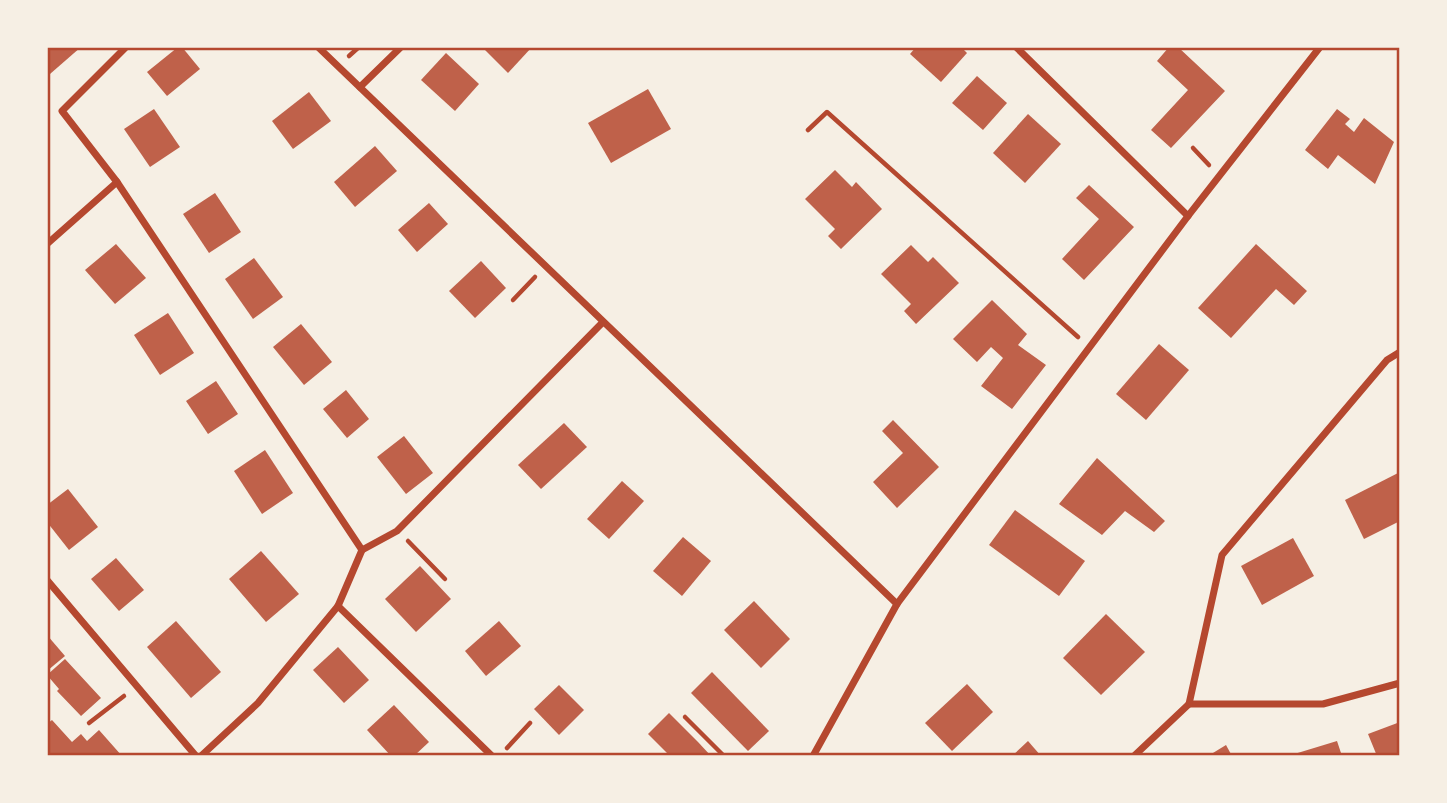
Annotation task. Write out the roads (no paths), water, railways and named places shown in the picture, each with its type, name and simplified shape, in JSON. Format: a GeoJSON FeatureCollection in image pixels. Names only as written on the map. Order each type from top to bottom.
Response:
{"type":"FeatureCollection","features":[{"type":"Feature","properties":{"kind":"street"},"geometry":{"type":"LineString","coordinates":[[126,47],[62,111],[117,182],[362,550]]}},
{"type":"Feature","properties":{"kind":"street"},"geometry":{"type":"LineString","coordinates":[[318,47],[897,604]]}},
{"type":"Feature","properties":{"kind":"street"},"geometry":{"type":"LineString","coordinates":[[360,87],[401,47]]}},
{"type":"Feature","properties":{"kind":"street"},"geometry":{"type":"LineString","coordinates":[[1016,47],[1188,216]]}},
{"type":"Feature","properties":{"kind":"street"},"geometry":{"type":"LineString","coordinates":[[813,756],[897,604],[1188,216],[1320,47]]}},
{"type":"Feature","properties":{"kind":"street"},"geometry":{"type":"LineString","coordinates":[[47,244],[117,182]]}},
{"type":"Feature","properties":{"kind":"street"},"geometry":{"type":"LineString","coordinates":[[47,580],[135,687],[198,756],[258,703],[338,606],[362,550],[397,531],[603,322]]}},
{"type":"Feature","properties":{"kind":"street"},"geometry":{"type":"LineString","coordinates":[[1134,756],[1189,704],[1222,555],[1387,360],[1400,352]]}},
{"type":"Feature","properties":{"kind":"street"},"geometry":{"type":"LineString","coordinates":[[338,606],[492,756]]}},
{"type":"Feature","properties":{"kind":"street"},"geometry":{"type":"LineString","coordinates":[[1189,704],[1324,704],[1400,683]]}}]}
